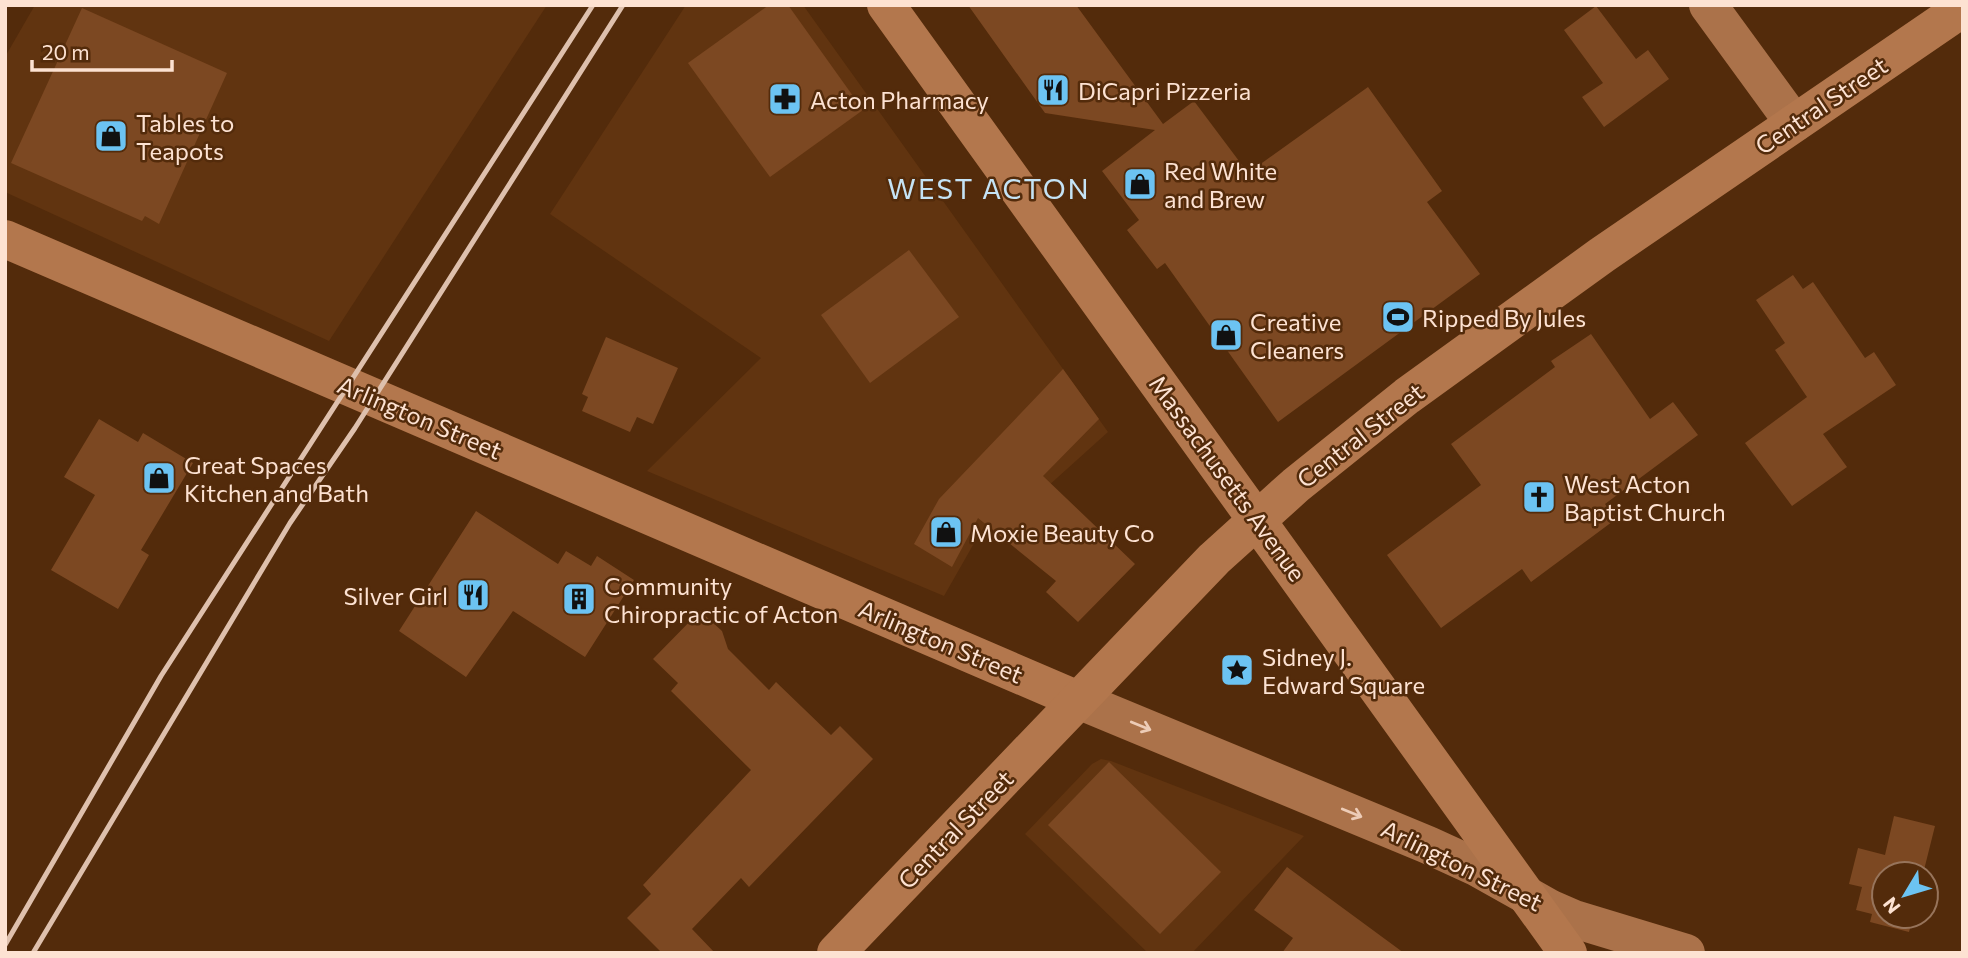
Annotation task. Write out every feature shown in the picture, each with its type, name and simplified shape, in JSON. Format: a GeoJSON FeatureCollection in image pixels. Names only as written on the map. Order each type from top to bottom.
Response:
{"type":"FeatureCollection","features":[{"type":"Feature","properties":{"kind":"street","name":"Massachusetts Avenue"},"geometry":{"type":"LineString","coordinates":[[886,5],[1568,953]]}},
{"type":"Feature","properties":{"kind":"street"},"geometry":{"type":"LineString","coordinates":[[1708,5],[1794,123]]}},
{"type":"Feature","properties":{"kind":"street","name":"Central Street"},"geometry":{"type":"LineString","coordinates":[[836,953],[1214,559],[1343,446],[1438,373],[1611,248],[1963,8]]}},
{"type":"Feature","properties":{"kind":"street","name":"Arlington Street"},"geometry":{"type":"LineString","coordinates":[[5,239],[1078,701],[1428,845],[1574,919],[1686,953]]}},
{"type":"Feature","properties":{"kind":"shaded area"},"geometry":{"type":"Polygon","coordinates":[[[35,5],[547,5],[329,341],[5,192],[5,57],[35,5]]]}},
{"type":"Feature","properties":{"kind":"shaded area"},"geometry":{"type":"Polygon","coordinates":[[[686,5],[803,5],[1108,432],[1037,496],[1028,489],[981,531],[944,596],[647,471],[761,358],[550,214],[686,5]]]}},
{"type":"Feature","properties":{"kind":"shaded area"},"geometry":{"type":"Polygon","coordinates":[[[1101,759],[1304,836],[1192,953],[1148,953],[1025,834],[1092,764],[1101,759]]]}},
{"type":"Feature","properties":{"kind":"building","name":"Acton Pharmacy"},"geometry":{"type":"Polygon","coordinates":[[[769,5],[788,5],[863,110],[770,177],[688,63],[769,5]]]}},
{"type":"Feature","properties":{"kind":"building"},"geometry":{"type":"Polygon","coordinates":[[[968,5],[1076,5],[1163,124],[1194,101],[1248,173],[1368,87],[1442,191],[1427,202],[1480,274],[1278,422],[1165,263],[1157,269],[1127,230],[1139,220],[1102,171],[1155,130],[1045,113],[968,5]]]}},
{"type":"Feature","properties":{"kind":"building"},"geometry":{"type":"Polygon","coordinates":[[[1596,6],[1636,59],[1648,50],[1669,79],[1604,127],[1582,97],[1603,83],[1564,30],[1596,6]]]}},
{"type":"Feature","properties":{"kind":"building","name":"Tables to Teapots"},"geometry":{"type":"Polygon","coordinates":[[[82,8],[227,73],[159,224],[145,216],[142,221],[11,163],[82,8]]]}},
{"type":"Feature","properties":{"kind":"building"},"geometry":{"type":"Polygon","coordinates":[[[909,250],[959,317],[870,383],[821,315],[909,250]]]}},
{"type":"Feature","properties":{"kind":"building"},"geometry":{"type":"Polygon","coordinates":[[[1793,275],[1803,289],[1813,282],[1865,358],[1874,352],[1896,385],[1823,434],[1847,467],[1792,506],[1745,443],[1807,397],[1775,350],[1785,343],[1756,300],[1793,275]]]}},
{"type":"Feature","properties":{"kind":"building","name":"West Acton Baptist Church"},"geometry":{"type":"Polygon","coordinates":[[[1591,334],[1650,419],[1673,402],[1698,435],[1605,504],[1616,519],[1531,582],[1522,569],[1441,628],[1387,555],[1481,485],[1451,444],[1555,367],[1551,361],[1591,334]]]}},
{"type":"Feature","properties":{"kind":"building"},"geometry":{"type":"Polygon","coordinates":[[[606,337],[678,368],[653,424],[637,417],[630,432],[582,411],[588,397],[582,394],[606,337]]]}},
{"type":"Feature","properties":{"kind":"building"},"geometry":{"type":"Polygon","coordinates":[[[1063,369],[1099,419],[1043,476],[1135,564],[1078,622],[1046,592],[1056,581],[978,518],[952,567],[914,544],[939,499],[1063,369]]]}},
{"type":"Feature","properties":{"kind":"building"},"geometry":{"type":"Polygon","coordinates":[[[99,419],[138,442],[143,433],[193,463],[141,550],[149,555],[118,609],[51,570],[95,495],[64,477],[99,419]]]}},
{"type":"Feature","properties":{"kind":"building","name":"Silver Girl"},"geometry":{"type":"Polygon","coordinates":[[[476,511],[558,564],[566,551],[591,566],[597,556],[634,580],[585,657],[513,611],[466,677],[399,631],[476,511]]]}},
{"type":"Feature","properties":{"kind":"building"},"geometry":{"type":"Polygon","coordinates":[[[700,611],[722,631],[728,649],[769,690],[776,682],[831,735],[840,726],[873,759],[749,887],[741,878],[692,929],[715,953],[662,953],[627,918],[651,894],[643,885],[751,770],[671,691],[678,683],[653,659],[700,611]]]}},
{"type":"Feature","properties":{"kind":"building"},"geometry":{"type":"Polygon","coordinates":[[[1109,762],[1221,872],[1160,934],[1048,825],[1109,762]]]}},
{"type":"Feature","properties":{"kind":"building"},"geometry":{"type":"Polygon","coordinates":[[[1894,816],[1935,826],[1926,860],[1870,860],[1870,914],[1856,910],[1862,887],[1849,884],[1858,848],[1885,855],[1894,816]]]}},
{"type":"Feature","properties":{"kind":"building"},"geometry":{"type":"Polygon","coordinates":[[[1287,867],[1404,953],[1282,953],[1293,938],[1254,910],[1287,867]]]}},
{"type":"Feature","properties":{"kind":"railway"},"geometry":{"type":"LineString","coordinates":[[5,945],[161,676],[593,5]]}},
{"type":"Feature","properties":{"kind":"railway"},"geometry":{"type":"LineString","coordinates":[[33,953],[290,523],[355,428],[623,5]]}},
{"type":"Feature","properties":{"kind":"place","name":"DiCapri Pizzeria"},"geometry":{"type":"Point","coordinates":[1053,90]}},
{"type":"Feature","properties":{"kind":"place","name":"Acton Pharmacy"},"geometry":{"type":"Point","coordinates":[785,99]}},
{"type":"Feature","properties":{"kind":"place","name":"Tables to Teapots"},"geometry":{"type":"Point","coordinates":[111,136]}},
{"type":"Feature","properties":{"kind":"place","name":"Red White and Brew"},"geometry":{"type":"Point","coordinates":[1140,184]}},
{"type":"Feature","properties":{"kind":"place","name":"Ripped By Jules"},"geometry":{"type":"Point","coordinates":[1398,317]}},
{"type":"Feature","properties":{"kind":"place","name":"Creative Cleaners"},"geometry":{"type":"Point","coordinates":[1226,335]}},
{"type":"Feature","properties":{"kind":"place","name":"Great Spaces Kitchen and Bath"},"geometry":{"type":"Point","coordinates":[159,478]}},
{"type":"Feature","properties":{"kind":"place","name":"West Acton Baptist Church"},"geometry":{"type":"Point","coordinates":[1539,497]}},
{"type":"Feature","properties":{"kind":"place","name":"Moxie Beauty Co"},"geometry":{"type":"Point","coordinates":[946,532]}},
{"type":"Feature","properties":{"kind":"place","name":"Silver Girl"},"geometry":{"type":"Point","coordinates":[473,595]}},
{"type":"Feature","properties":{"kind":"place","name":"Community Chiropractic of Acton"},"geometry":{"type":"Point","coordinates":[579,599]}},
{"type":"Feature","properties":{"kind":"place","name":"Sidney J. Edward Square"},"geometry":{"type":"Point","coordinates":[1237,670]}},
{"type":"Feature","properties":{"kind":"district","name":"WEST ACTON"},"geometry":{"type":"Point","coordinates":[989,188]}}]}
